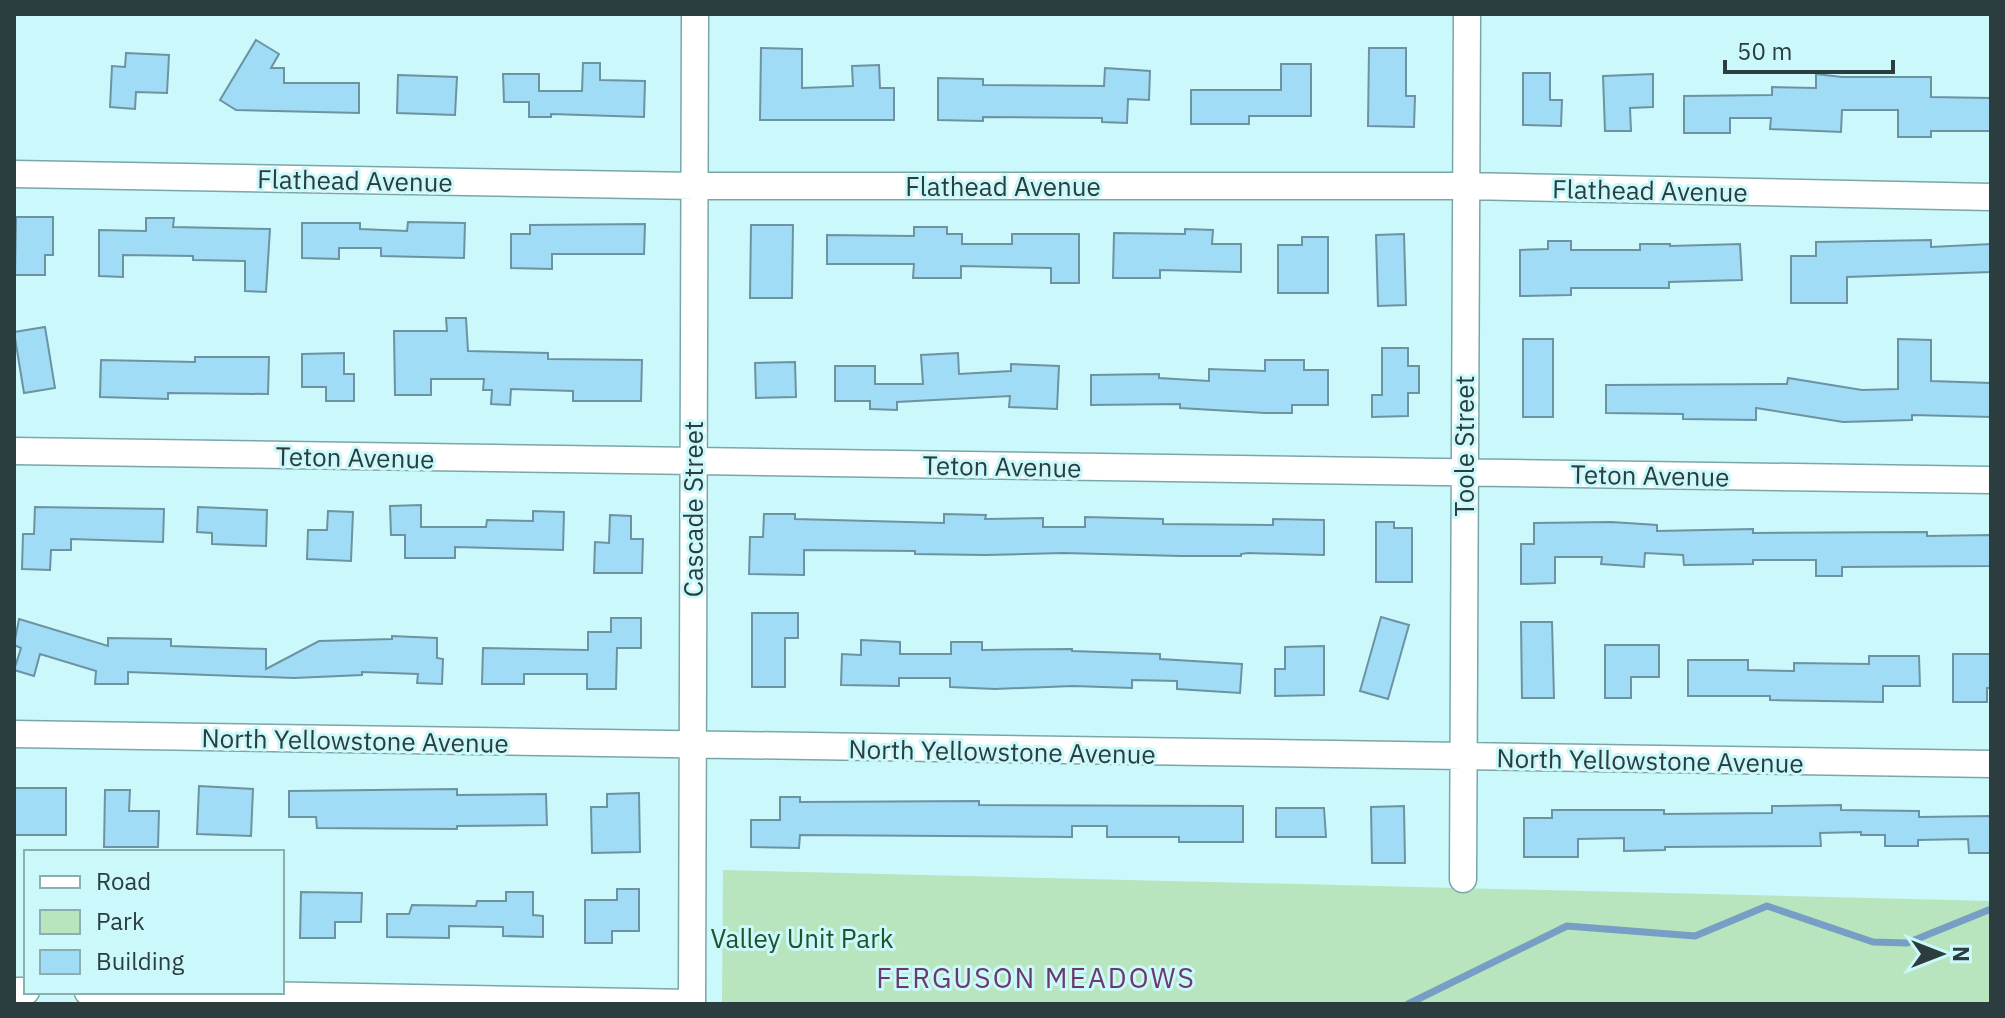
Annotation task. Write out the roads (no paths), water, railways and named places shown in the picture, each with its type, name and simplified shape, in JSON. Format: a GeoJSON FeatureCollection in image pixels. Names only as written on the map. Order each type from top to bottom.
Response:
{"type":"FeatureCollection","features":[{"type":"Feature","properties":{"kind":"street","name":"Cascade Street"},"geometry":{"type":"LineString","coordinates":[[692,1004],[695,14]]}},
{"type":"Feature","properties":{"kind":"street","name":"Toole Street"},"geometry":{"type":"LineString","coordinates":[[1463,879],[1467,14]]}},
{"type":"Feature","properties":{"kind":"street","name":"Flathead Avenue"},"geometry":{"type":"LineString","coordinates":[[14,174],[695,186],[1466,186],[1991,197]]}},
{"type":"Feature","properties":{"kind":"street","name":"Teton Avenue"},"geometry":{"type":"LineString","coordinates":[[14,451],[1991,480]]}},
{"type":"Feature","properties":{"kind":"street","name":"North Yellowstone Avenue"},"geometry":{"type":"LineString","coordinates":[[14,734],[1991,764]]}},
{"type":"Feature","properties":{"kind":"street"},"geometry":{"type":"LineString","coordinates":[[189,994],[692,1004]]}},
{"type":"Feature","properties":{"kind":"waterway"},"geometry":{"type":"LineString","coordinates":[[1408,1004],[1567,926],[1695,936],[1767,906],[1873,942],[1907,943],[1991,909]]}},
{"type":"Feature","properties":{"kind":"district","name":"FERGUSON MEADOWS"},"geometry":{"type":"Point","coordinates":[1036,977]}},
{"type":"Feature","properties":{"kind":"park label","name":"Valley Unit Park"},"geometry":{"type":"Point","coordinates":[802,938]}}]}
